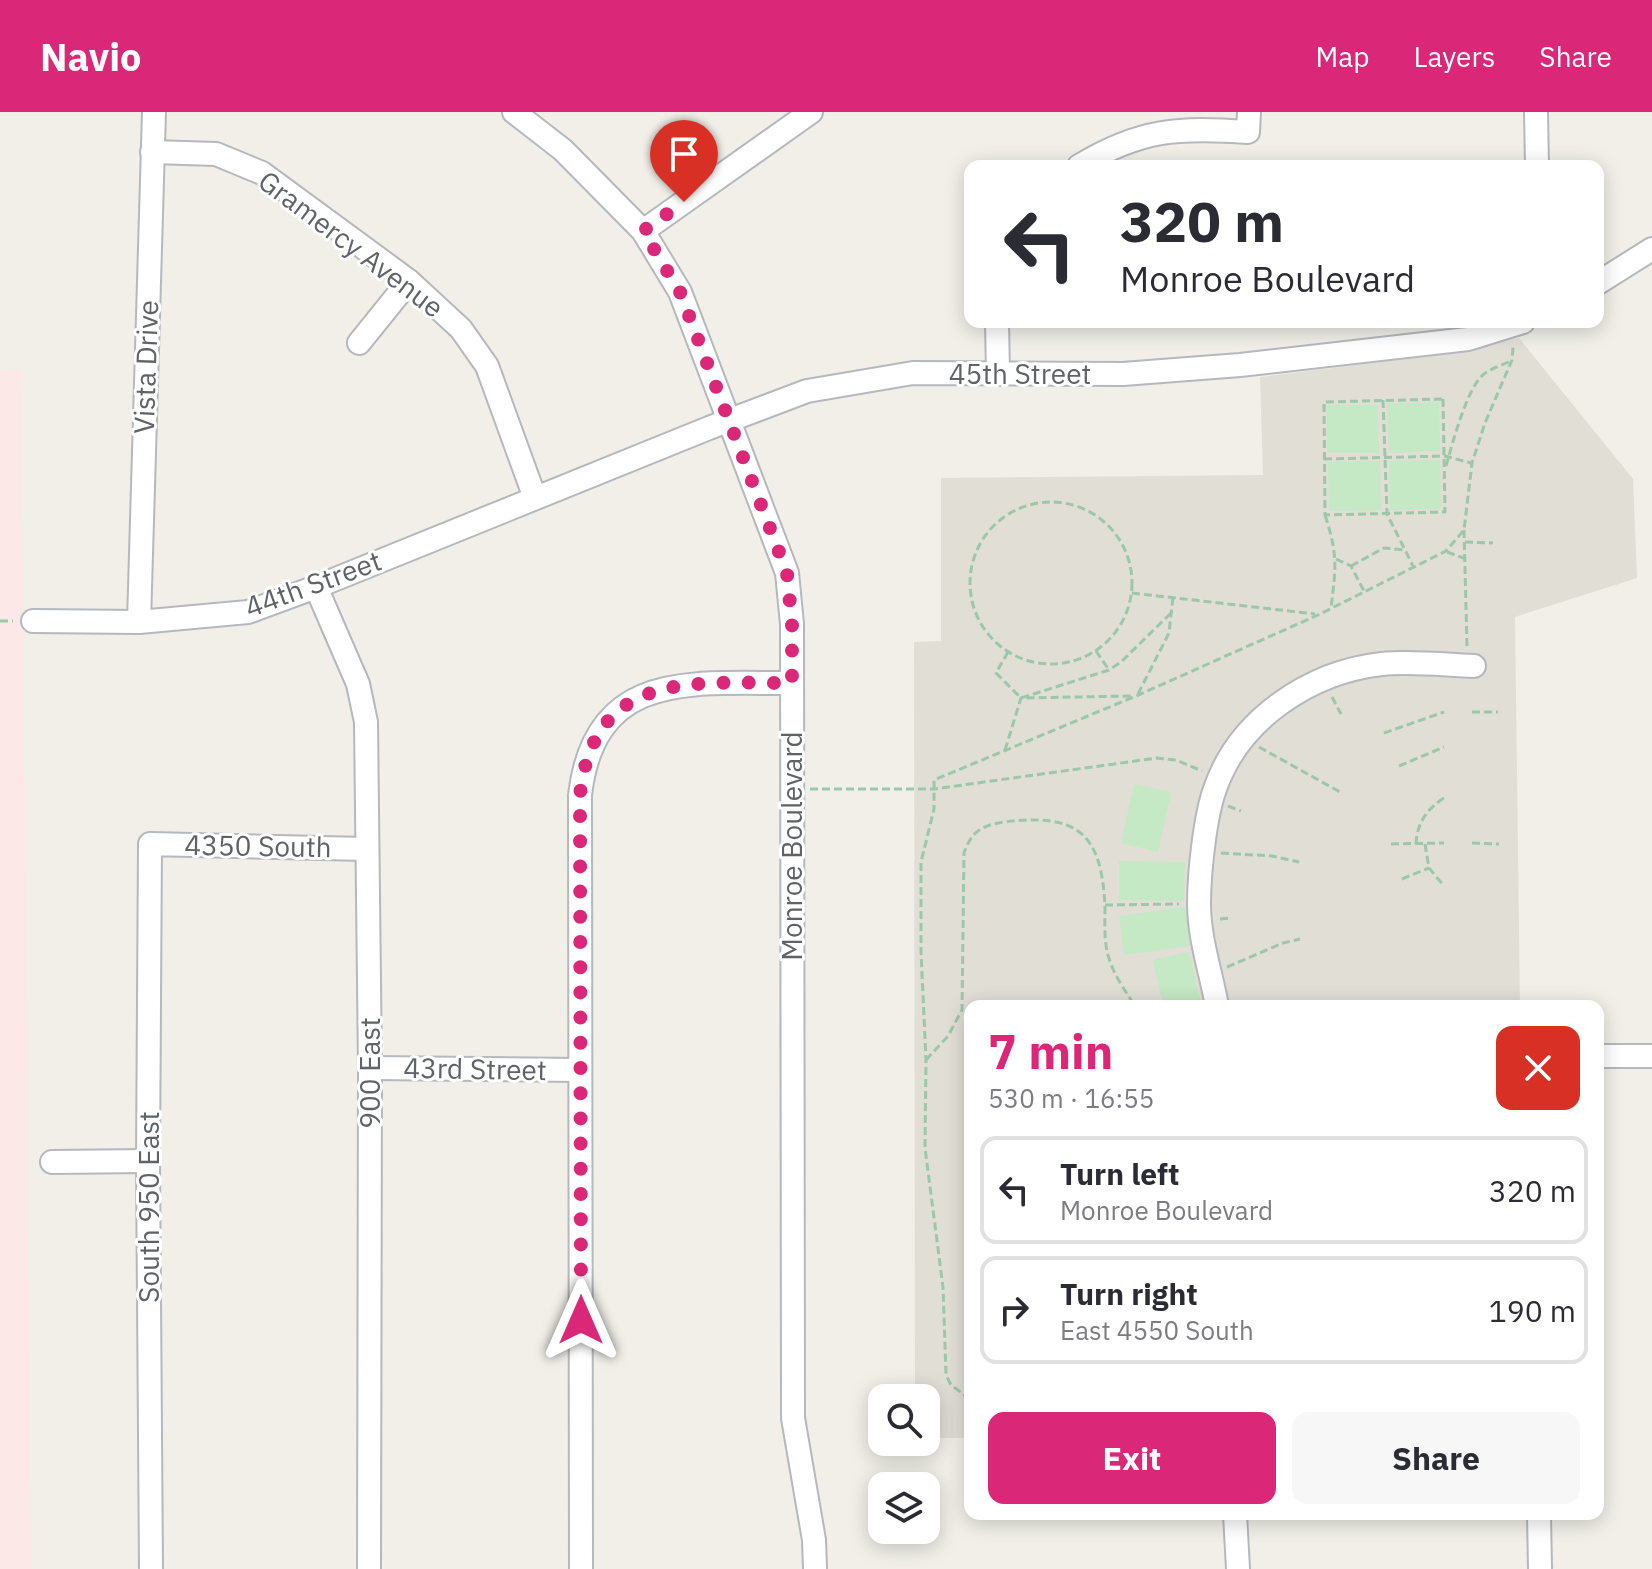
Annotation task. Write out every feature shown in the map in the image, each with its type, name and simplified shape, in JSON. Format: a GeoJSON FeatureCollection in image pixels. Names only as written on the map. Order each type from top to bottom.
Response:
{"type":"FeatureCollection","features":[{"type":"Feature","properties":{"kind":"street","name":"Vista Drive"},"geometry":{"type":"LineString","coordinates":[[139,622],[154,112]]}},
{"type":"Feature","properties":{"kind":"street","name":"Monroe Boulevard"},"geometry":{"type":"LineString","coordinates":[[514,112],[563,150],[643,231],[680,292],[787,573],[792,624],[793,1418],[814,1540],[815,1569]]}},
{"type":"Feature","properties":{"kind":"street"},"geometry":{"type":"LineString","coordinates":[[643,231],[811,112]]}},
{"type":"Feature","properties":{"kind":"street"},"geometry":{"type":"LineString","coordinates":[[1089,160],[1109,148],[1169,130],[1197,128],[1248,132],[1249,112]]}},
{"type":"Feature","properties":{"kind":"street"},"geometry":{"type":"LineString","coordinates":[[1536,112],[1537,160]]}},
{"type":"Feature","properties":{"kind":"street","name":"Gramercy Avenue"},"geometry":{"type":"LineString","coordinates":[[152,152],[216,154],[262,173],[409,281],[461,329],[487,366],[535,498]]}},
{"type":"Feature","properties":{"kind":"street"},"geometry":{"type":"LineString","coordinates":[[1604,279],[1652,249]]}},
{"type":"Feature","properties":{"kind":"street"},"geometry":{"type":"LineString","coordinates":[[359,343],[409,281]]}},
{"type":"Feature","properties":{"kind":"street"},"geometry":{"type":"LineString","coordinates":[[997,328],[998,374]]}},
{"type":"Feature","properties":{"kind":"street","name":"45th Street"},"geometry":{"type":"LineString","coordinates":[[535,498],[807,391],[861,380],[913,373],[1123,374],[1240,365],[1468,339],[1504,328]]}},
{"type":"Feature","properties":{"kind":"street","name":"44th Street"},"geometry":{"type":"LineString","coordinates":[[33,621],[139,622],[248,612],[535,498]]}},
{"type":"Feature","properties":{"kind":"street","name":"900 East"},"geometry":{"type":"LineString","coordinates":[[316,587],[358,684],[366,722],[370,1068],[369,1569]]}},
{"type":"Feature","properties":{"kind":"street"},"geometry":{"type":"LineString","coordinates":[[1216,1000],[1200,922],[1202,862],[1214,790],[1234,750],[1270,710],[1315,681],[1381,664],[1471,659]]}},
{"type":"Feature","properties":{"kind":"street"},"geometry":{"type":"LineString","coordinates":[[581,1569],[580,795],[583,768],[590,747],[614,716],[643,694],[699,684],[792,683]]}},
{"type":"Feature","properties":{"kind":"street","name":"4350 South"},"geometry":{"type":"LineString","coordinates":[[150,844],[366,849]]}},
{"type":"Feature","properties":{"kind":"street","name":"South 950 East"},"geometry":{"type":"LineString","coordinates":[[150,844],[148,1161],[151,1569]]}},
{"type":"Feature","properties":{"kind":"street"},"geometry":{"type":"LineString","coordinates":[[1604,1056],[1652,1056]]}},
{"type":"Feature","properties":{"kind":"street","name":"43rd Street"},"geometry":{"type":"LineString","coordinates":[[370,1068],[580,1070]]}},
{"type":"Feature","properties":{"kind":"street"},"geometry":{"type":"LineString","coordinates":[[52,1162],[148,1161]]}},
{"type":"Feature","properties":{"kind":"street"},"geometry":{"type":"LineString","coordinates":[[1235,1520],[1238,1569]]}},
{"type":"Feature","properties":{"kind":"street"},"geometry":{"type":"LineString","coordinates":[[1539,1520],[1540,1569]]}},
{"type":"Feature","properties":{"kind":"path"},"geometry":{"type":"LineString","coordinates":[[1471,659],[1464,530],[1472,463],[1512,360],[1513,347]]}},
{"type":"Feature","properties":{"kind":"path"},"geometry":{"type":"LineString","coordinates":[[1325,515],[1445,512],[1447,456],[1461,416],[1483,375],[1512,360]]}},
{"type":"Feature","properties":{"kind":"path"},"geometry":{"type":"LineString","coordinates":[[1331,608],[1336,559],[1325,515],[1324,402],[1443,399],[1447,456]]}},
{"type":"Feature","properties":{"kind":"path"},"geometry":{"type":"LineString","coordinates":[[1383,400],[1387,514],[1413,567]]}},
{"type":"Feature","properties":{"kind":"path"},"geometry":{"type":"LineString","coordinates":[[1324,459],[1447,456],[1472,463]]}},
{"type":"Feature","properties":{"kind":"path"},"geometry":{"type":"LineString","coordinates":[[1058,503],[1079,507],[1099,517],[1114,532],[1126,551],[1132,571],[1132,593],[1120,626],[1096,651],[1057,665],[1037,663],[1008,652],[991,638],[979,621],[971,600],[970,579],[974,557],[984,538],[998,522],[1016,510],[1037,504],[1058,503]]}},
{"type":"Feature","properties":{"kind":"path"},"geometry":{"type":"LineString","coordinates":[[964,1395],[951,1385],[946,1375],[943,1287],[925,1148],[921,862],[934,809],[934,780],[1136,696],[1318,615],[1446,551],[1464,530]]}},
{"type":"Feature","properties":{"kind":"path"},"geometry":{"type":"LineString","coordinates":[[1465,542],[1493,543]]}},
{"type":"Feature","properties":{"kind":"path"},"geometry":{"type":"LineString","coordinates":[[1351,566],[1384,548],[1405,550]]}},
{"type":"Feature","properties":{"kind":"path"},"geometry":{"type":"LineString","coordinates":[[1446,551],[1466,559]]}},
{"type":"Feature","properties":{"kind":"path"},"geometry":{"type":"LineString","coordinates":[[1336,559],[1351,566],[1364,591]]}},
{"type":"Feature","properties":{"kind":"path"},"geometry":{"type":"LineString","coordinates":[[1132,593],[1318,615]]}},
{"type":"Feature","properties":{"kind":"path"},"geometry":{"type":"LineString","coordinates":[[1136,696],[1169,633],[1173,597]]}},
{"type":"Feature","properties":{"kind":"path"},"geometry":{"type":"LineString","coordinates":[[1021,698],[1109,670],[1171,613]]}},
{"type":"Feature","properties":{"kind":"path"},"geometry":{"type":"LineString","coordinates":[[1096,651],[1109,670]]}},
{"type":"Feature","properties":{"kind":"path"},"geometry":{"type":"LineString","coordinates":[[1008,652],[996,673],[1021,698],[1136,696]]}},
{"type":"Feature","properties":{"kind":"path"},"geometry":{"type":"LineString","coordinates":[[1328,690],[1341,714]]}},
{"type":"Feature","properties":{"kind":"path"},"geometry":{"type":"LineString","coordinates":[[1004,752],[1021,698]]}},
{"type":"Feature","properties":{"kind":"path"},"geometry":{"type":"LineString","coordinates":[[1384,733],[1444,712]]}},
{"type":"Feature","properties":{"kind":"path"},"geometry":{"type":"LineString","coordinates":[[1472,712],[1498,712]]}},
{"type":"Feature","properties":{"kind":"path"},"geometry":{"type":"LineString","coordinates":[[1255,744],[1340,792]]}},
{"type":"Feature","properties":{"kind":"path"},"geometry":{"type":"LineString","coordinates":[[1399,766],[1444,747]]}},
{"type":"Feature","properties":{"kind":"path"},"geometry":{"type":"LineString","coordinates":[[807,789],[934,789],[1157,758],[1176,760],[1209,774]]}},
{"type":"Feature","properties":{"kind":"path"},"geometry":{"type":"LineString","coordinates":[[1416,844],[1418,826],[1426,813],[1444,798]]}},
{"type":"Feature","properties":{"kind":"path"},"geometry":{"type":"LineString","coordinates":[[1224,805],[1241,811]]}},
{"type":"Feature","properties":{"kind":"path"},"geometry":{"type":"LineString","coordinates":[[926,1060],[948,1036],[962,1010],[964,853],[969,839],[977,830],[990,824],[1051,819],[1081,832],[1095,850],[1100,863],[1108,954],[1131,1000]]}},
{"type":"Feature","properties":{"kind":"path"},"geometry":{"type":"LineString","coordinates":[[1425,843],[1429,868],[1444,886]]}},
{"type":"Feature","properties":{"kind":"path"},"geometry":{"type":"LineString","coordinates":[[1391,844],[1444,843]]}},
{"type":"Feature","properties":{"kind":"path"},"geometry":{"type":"LineString","coordinates":[[1472,843],[1499,844]]}},
{"type":"Feature","properties":{"kind":"path"},"geometry":{"type":"LineString","coordinates":[[1213,853],[1272,856],[1299,862]]}},
{"type":"Feature","properties":{"kind":"path"},"geometry":{"type":"LineString","coordinates":[[1402,879],[1429,868]]}},
{"type":"Feature","properties":{"kind":"path"},"geometry":{"type":"LineString","coordinates":[[1105,905],[1199,904]]}},
{"type":"Feature","properties":{"kind":"path"},"geometry":{"type":"LineString","coordinates":[[1221,959],[1223,969],[1283,943],[1300,939]]}},
{"type":"Feature","properties":{"kind":"shaded area"},"geometry":{"type":"Polygon","coordinates":[[[1519,338],[1633,479],[1637,578],[1515,617],[1520,1000],[964,1000],[964,1438],[940,1438],[940,1384],[915,1384],[914,642],[941,641],[941,478],[1263,475],[1260,377],[1454,353],[1519,338]]]}},
{"type":"Feature","properties":{"kind":"shaded area"},"geometry":{"type":"Polygon","coordinates":[[[21,369],[31,1569],[0,1569],[0,370],[21,369]]]}},
{"type":"Feature","properties":{"kind":"green space"},"geometry":{"type":"Polygon","coordinates":[[[1439,402],[1440,451],[1389,453],[1387,404],[1439,402]]]}},
{"type":"Feature","properties":{"kind":"green space"},"geometry":{"type":"Polygon","coordinates":[[[1327,405],[1378,405],[1379,453],[1327,453],[1327,405]]]}},
{"type":"Feature","properties":{"kind":"green space"},"geometry":{"type":"Polygon","coordinates":[[[1440,460],[1441,509],[1390,510],[1389,461],[1440,460]]]}},
{"type":"Feature","properties":{"kind":"green space"},"geometry":{"type":"Polygon","coordinates":[[[1380,461],[1381,510],[1329,511],[1328,462],[1380,461]]]}},
{"type":"Feature","properties":{"kind":"green space"},"geometry":{"type":"Polygon","coordinates":[[[1134,784],[1171,792],[1158,852],[1121,843],[1134,784]]]}},
{"type":"Feature","properties":{"kind":"green space"},"geometry":{"type":"Polygon","coordinates":[[[1119,861],[1185,862],[1184,901],[1119,900],[1119,861]]]}},
{"type":"Feature","properties":{"kind":"green space"},"geometry":{"type":"Polygon","coordinates":[[[1185,907],[1190,946],[1124,955],[1119,916],[1185,907]]]}},
{"type":"Feature","properties":{"kind":"green space"},"geometry":{"type":"Polygon","coordinates":[[[1189,952],[1201,1000],[1162,1000],[1153,960],[1189,952]]]}},
{"type":"Feature","properties":{"kind":"route"},"geometry":{"type":"LineString","coordinates":[[581,1320],[580,795],[583,768],[590,747],[605,725],[623,707],[643,694],[699,684],[792,683],[792,624],[787,573],[680,292],[643,231],[684,202]]}}]}
